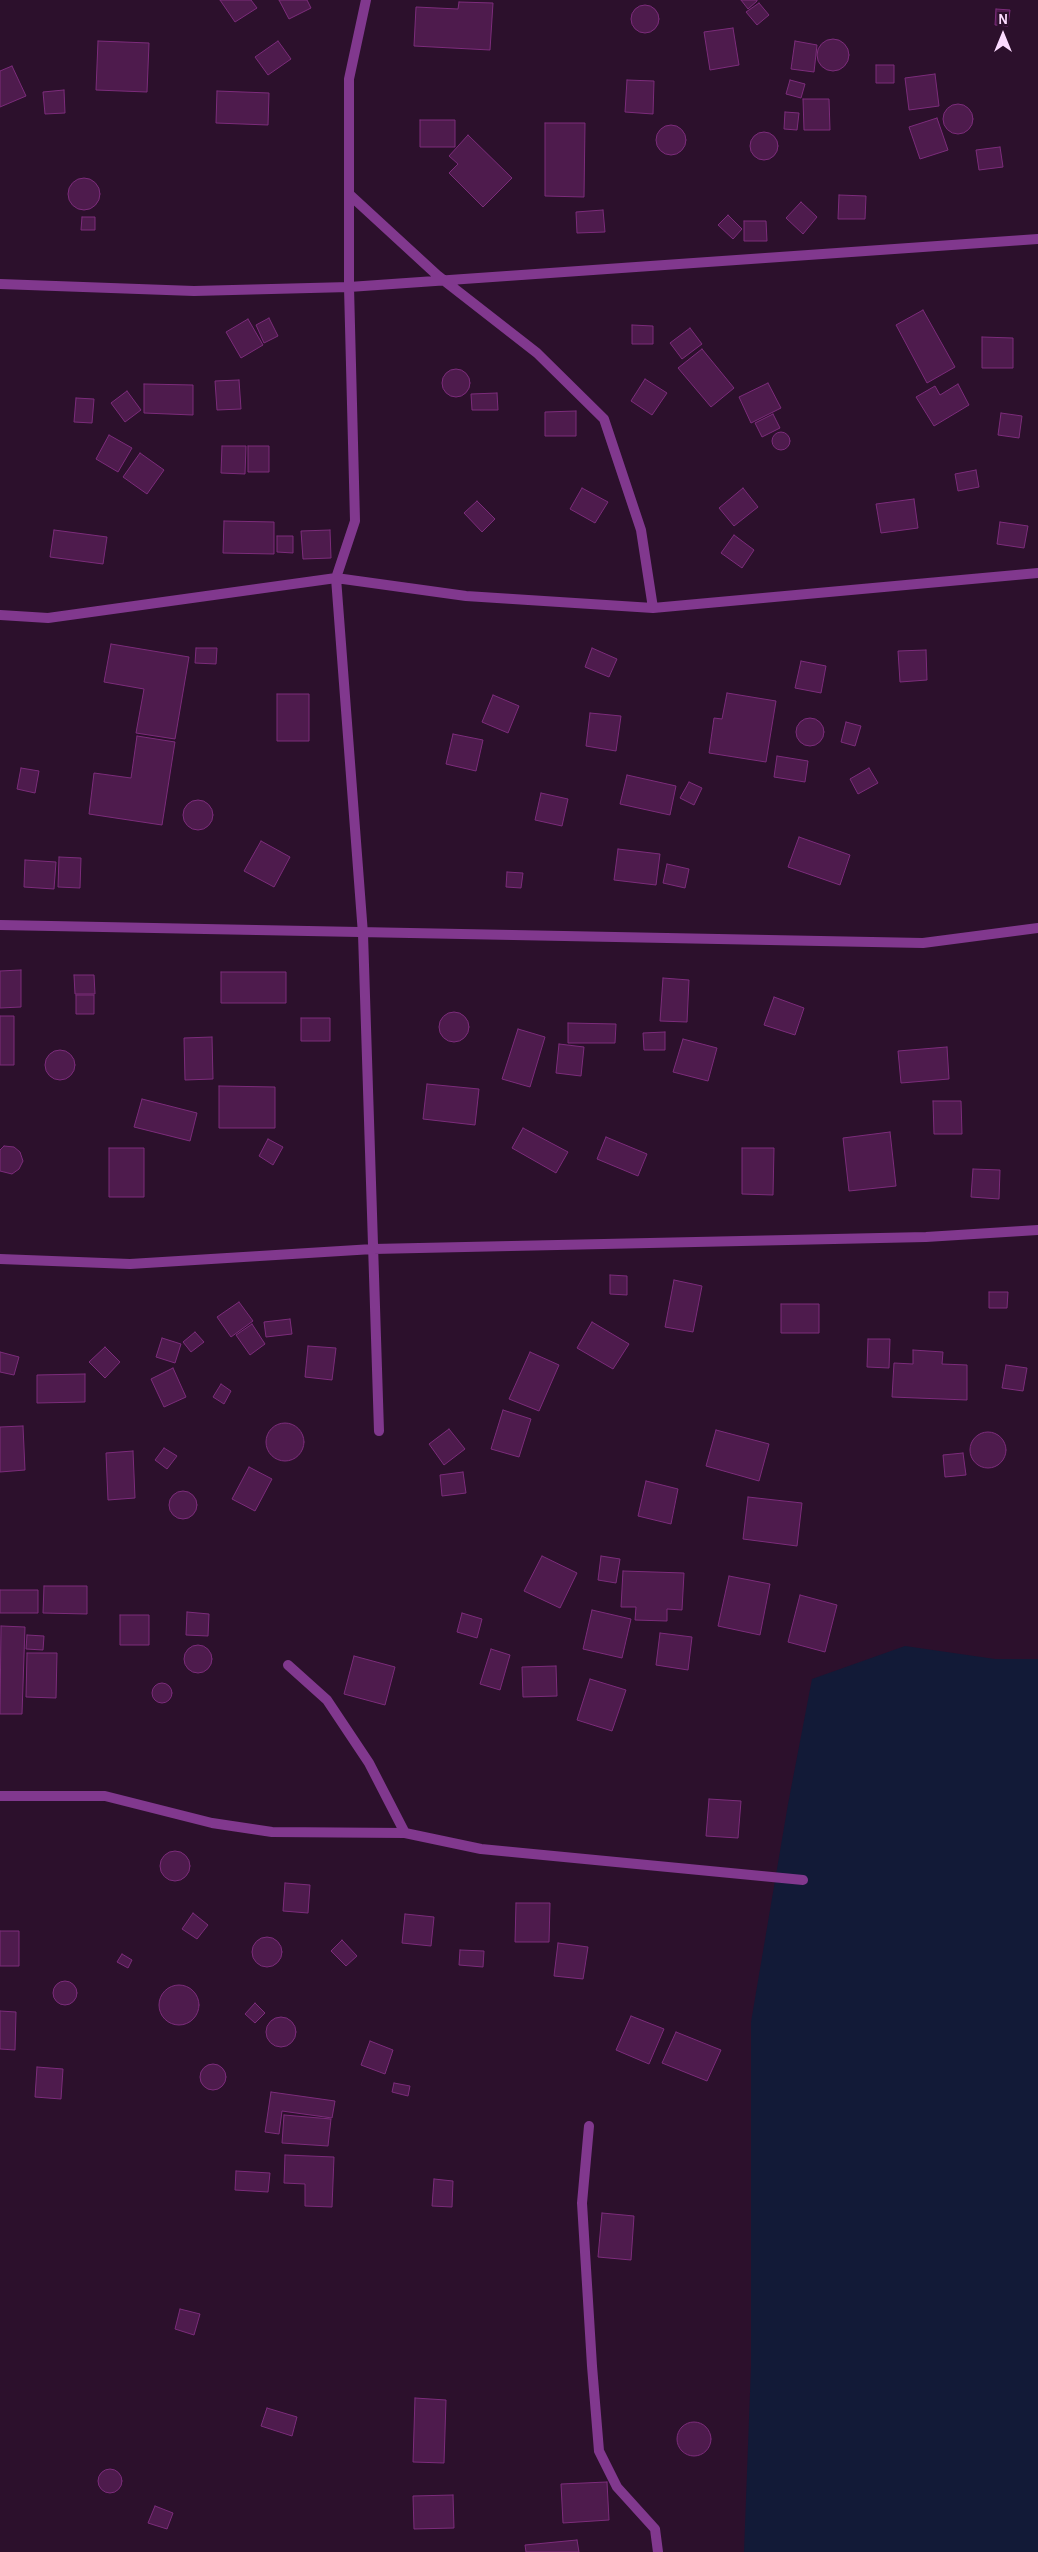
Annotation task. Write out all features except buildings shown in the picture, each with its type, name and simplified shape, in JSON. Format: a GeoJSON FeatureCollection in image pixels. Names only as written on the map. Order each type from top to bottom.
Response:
{"type":"FeatureCollection","features":[{"type":"Feature","properties":{"kind":"street"},"geometry":{"type":"LineString","coordinates":[[366,0],[348,79],[349,287],[355,521],[336,578],[363,934],[379,1432]]}},
{"type":"Feature","properties":{"kind":"street"},"geometry":{"type":"LineString","coordinates":[[350,195],[446,281],[537,353],[604,419],[641,530],[652,608]]}},
{"type":"Feature","properties":{"kind":"street"},"geometry":{"type":"LineString","coordinates":[[0,284],[194,291],[349,287],[1038,239]]}},
{"type":"Feature","properties":{"kind":"street"},"geometry":{"type":"LineString","coordinates":[[0,615],[48,618],[336,578],[466,596],[652,608],[744,602],[1038,573]]}},
{"type":"Feature","properties":{"kind":"street"},"geometry":{"type":"LineString","coordinates":[[0,925],[363,934],[924,943],[1038,928]]}},
{"type":"Feature","properties":{"kind":"street"},"geometry":{"type":"LineString","coordinates":[[0,1259],[130,1264],[373,1249],[926,1237],[1038,1230]]}},
{"type":"Feature","properties":{"kind":"street"},"geometry":{"type":"LineString","coordinates":[[288,1666],[327,1700],[369,1764],[406,1833]]}},
{"type":"Feature","properties":{"kind":"street"},"geometry":{"type":"LineString","coordinates":[[0,1796],[105,1796],[212,1823],[272,1832],[406,1833],[481,1848],[802,1880]]}},
{"type":"Feature","properties":{"kind":"street"},"geometry":{"type":"LineString","coordinates":[[589,2126],[582,2203],[600,2451],[617,2488],[655,2529],[658,2552]]}},
{"type":"Feature","properties":{"kind":"shaded area"},"geometry":{"type":"Polygon","coordinates":[[[905,1646],[995,1659],[1038,1659],[1038,2552],[744,2552],[751,2366],[751,2022],[788,1804],[812,1679],[905,1646]]]}}]}
